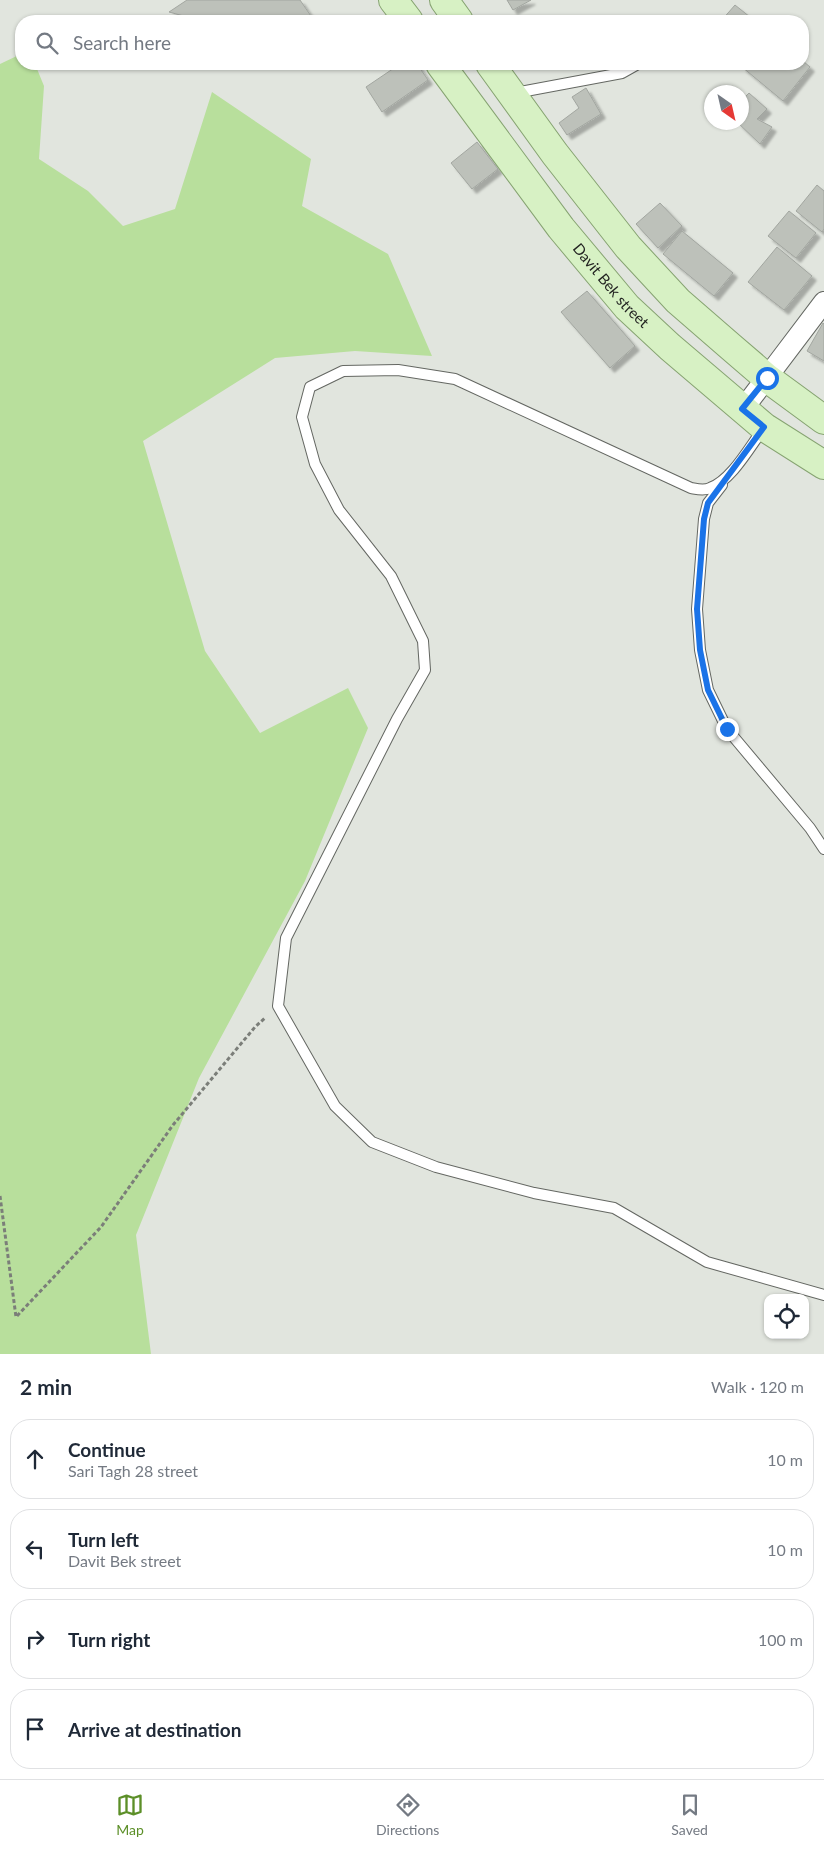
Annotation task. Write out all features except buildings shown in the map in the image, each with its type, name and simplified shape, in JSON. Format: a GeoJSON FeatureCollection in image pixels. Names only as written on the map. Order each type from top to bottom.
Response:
{"type":"FeatureCollection","features":[{"type":"Feature","properties":{"kind":"main road"},"geometry":{"type":"LineString","coordinates":[[394,0],[405,15]]}},
{"type":"Feature","properties":{"kind":"main road"},"geometry":{"type":"LineString","coordinates":[[444,0],[455,15]]}},
{"type":"Feature","properties":{"kind":"main road","name":"Davit Bek street"},"geometry":{"type":"LineString","coordinates":[[444,70],[561,228],[628,307],[670,348],[764,427],[824,465]]}},
{"type":"Feature","properties":{"kind":"main road"},"geometry":{"type":"LineString","coordinates":[[494,70],[555,154],[628,247],[678,301],[767,378],[824,420]]}},
{"type":"Feature","properties":{"kind":"street"},"geometry":{"type":"LineString","coordinates":[[742,409],[824,302]]}},
{"type":"Feature","properties":{"kind":"lane"},"geometry":{"type":"LineString","coordinates":[[511,94],[622,73],[627,70]]}},
{"type":"Feature","properties":{"kind":"lane"},"geometry":{"type":"LineString","coordinates":[[726,480],[708,489],[691,488],[455,379],[398,370],[343,371],[310,387],[302,417],[315,464],[339,510],[391,576],[423,641],[425,670],[397,719],[286,938],[278,1006],[335,1106],[372,1142],[436,1167],[534,1193],[614,1208],[707,1262],[824,1295]]}},
{"type":"Feature","properties":{"kind":"lane"},"geometry":{"type":"LineString","coordinates":[[764,427],[708,503],[704,519],[697,609],[700,650],[708,690],[727,729],[810,828],[824,849]]}},
{"type":"Feature","properties":{"kind":"path"},"geometry":{"type":"LineString","coordinates":[[0,1196],[16,1317],[101,1227],[173,1125],[255,1027],[278,1006]]}},
{"type":"Feature","properties":{"kind":"green space"},"geometry":{"type":"Polygon","coordinates":[[[15,57],[15,70],[37,70],[44,86],[39,159],[88,191],[123,226],[175,209],[212,92],[311,159],[302,206],[388,254],[432,356],[355,351],[275,358],[143,441],[205,651],[260,733],[348,688],[368,728],[305,881],[199,1078],[136,1235],[151,1354],[0,1354],[0,64],[15,57]]]}},
{"type":"Feature","properties":{"kind":"route"},"geometry":{"type":"LineString","coordinates":[[727,729],[708,690],[700,650],[697,609],[704,519],[708,503],[764,427],[742,409],[767,378]]}}]}
